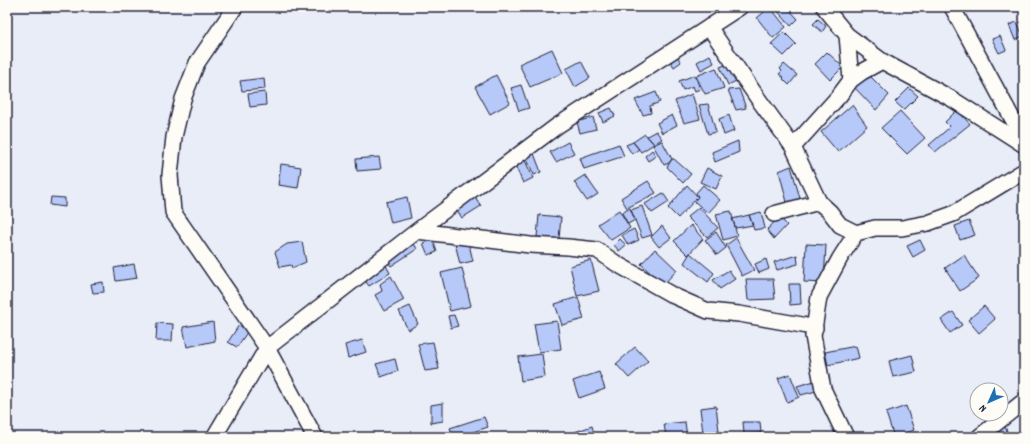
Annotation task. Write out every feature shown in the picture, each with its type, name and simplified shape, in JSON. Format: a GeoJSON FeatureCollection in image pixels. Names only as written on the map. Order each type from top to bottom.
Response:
{"type":"FeatureCollection","features":[{"type":"Feature","properties":{"kind":"street"},"geometry":{"type":"LineString","coordinates":[[235,7],[197,62],[183,99],[174,137],[170,175],[173,212],[267,348],[315,437]]}},
{"type":"Feature","properties":{"kind":"street"},"geometry":{"type":"LineString","coordinates":[[214,437],[267,348],[417,231],[557,126],[740,7]]}},
{"type":"Feature","properties":{"kind":"street"},"geometry":{"type":"LineString","coordinates":[[824,7],[848,35],[882,61],[952,99],[1024,145]]}},
{"type":"Feature","properties":{"kind":"street"},"geometry":{"type":"LineString","coordinates":[[952,7],[1024,140]]}},
{"type":"Feature","properties":{"kind":"street"},"geometry":{"type":"LineString","coordinates":[[709,27],[793,147],[819,202],[830,212],[840,225],[856,233],[876,228],[902,228],[928,224],[953,214],[1024,171]]}},
{"type":"Feature","properties":{"kind":"street"},"geometry":{"type":"LineString","coordinates":[[848,35],[851,80]]}},
{"type":"Feature","properties":{"kind":"street"},"geometry":{"type":"LineString","coordinates":[[793,147],[851,80],[882,61]]}},
{"type":"Feature","properties":{"kind":"street"},"geometry":{"type":"LineString","coordinates":[[774,214],[819,202]]}},
{"type":"Feature","properties":{"kind":"street"},"geometry":{"type":"LineString","coordinates":[[417,231],[530,245],[597,250],[617,264],[674,296],[708,310],[815,328]]}},
{"type":"Feature","properties":{"kind":"street"},"geometry":{"type":"LineString","coordinates":[[846,437],[823,389],[813,336],[819,297],[836,265],[856,233]]}},
{"type":"Feature","properties":{"kind":"street"},"geometry":{"type":"LineString","coordinates":[[979,437],[1024,401]]}},
{"type":"Feature","properties":{"kind":"building"},"geometry":{"type":"Polygon","coordinates":[[[770,7],[786,27],[773,38],[757,18],[770,7]]]}},
{"type":"Feature","properties":{"kind":"building"},"geometry":{"type":"Polygon","coordinates":[[[774,7],[787,7],[798,19],[791,26],[774,7]]]}},
{"type":"Feature","properties":{"kind":"building"},"geometry":{"type":"Polygon","coordinates":[[[818,19],[826,26],[822,32],[813,24],[818,19]]]}},
{"type":"Feature","properties":{"kind":"building"},"geometry":{"type":"Polygon","coordinates":[[[1017,22],[1023,36],[1015,40],[1009,25],[1017,22]]]}},
{"type":"Feature","properties":{"kind":"building"},"geometry":{"type":"Polygon","coordinates":[[[784,32],[796,44],[784,56],[771,44],[784,32]]]}},
{"type":"Feature","properties":{"kind":"building"},"geometry":{"type":"Polygon","coordinates":[[[1000,36],[1006,50],[999,53],[992,39],[1000,36]]]}},
{"type":"Feature","properties":{"kind":"building"},"geometry":{"type":"Polygon","coordinates":[[[552,49],[563,73],[530,87],[519,64],[552,49]]]}},
{"type":"Feature","properties":{"kind":"building"},"geometry":{"type":"Polygon","coordinates":[[[827,52],[843,67],[830,80],[815,64],[827,52]]]}},
{"type":"Feature","properties":{"kind":"building"},"geometry":{"type":"Polygon","coordinates":[[[675,53],[681,62],[674,67],[668,57],[675,53]]]}},
{"type":"Feature","properties":{"kind":"building"},"geometry":{"type":"Polygon","coordinates":[[[710,55],[714,63],[701,70],[697,62],[710,55]]]}},
{"type":"Feature","properties":{"kind":"building"},"geometry":{"type":"Polygon","coordinates":[[[581,61],[590,78],[575,87],[566,69],[581,61]]]}},
{"type":"Feature","properties":{"kind":"building"},"geometry":{"type":"Polygon","coordinates":[[[730,63],[736,81],[728,85],[720,67],[730,63]]]}},
{"type":"Feature","properties":{"kind":"building"},"geometry":{"type":"Polygon","coordinates":[[[784,64],[797,75],[789,85],[779,74],[782,71],[780,69],[784,64]]]}},
{"type":"Feature","properties":{"kind":"building"},"geometry":{"type":"Polygon","coordinates":[[[716,68],[724,88],[705,94],[696,76],[716,68]]]}},
{"type":"Feature","properties":{"kind":"building"},"geometry":{"type":"Polygon","coordinates":[[[868,74],[889,95],[876,110],[854,87],[868,74]]]}},
{"type":"Feature","properties":{"kind":"building"},"geometry":{"type":"Polygon","coordinates":[[[496,75],[510,103],[490,114],[475,87],[496,75]]]}},
{"type":"Feature","properties":{"kind":"building"},"geometry":{"type":"Polygon","coordinates":[[[695,75],[700,89],[695,91],[693,86],[683,90],[679,81],[695,75]]]}},
{"type":"Feature","properties":{"kind":"building"},"geometry":{"type":"Polygon","coordinates":[[[264,78],[265,89],[242,91],[240,81],[264,78]]]}},
{"type":"Feature","properties":{"kind":"building"},"geometry":{"type":"Polygon","coordinates":[[[521,85],[529,108],[519,111],[511,88],[521,85]]]}},
{"type":"Feature","properties":{"kind":"building"},"geometry":{"type":"Polygon","coordinates":[[[909,88],[918,96],[904,110],[895,102],[909,88]]]}},
{"type":"Feature","properties":{"kind":"building"},"geometry":{"type":"Polygon","coordinates":[[[739,89],[746,108],[736,110],[728,90],[739,89]]]}},
{"type":"Feature","properties":{"kind":"building"},"geometry":{"type":"Polygon","coordinates":[[[265,92],[266,105],[250,107],[248,94],[265,92]]]}},
{"type":"Feature","properties":{"kind":"building"},"geometry":{"type":"Polygon","coordinates":[[[656,92],[660,102],[650,106],[651,113],[643,115],[635,100],[656,92]]]}},
{"type":"Feature","properties":{"kind":"building"},"geometry":{"type":"Polygon","coordinates":[[[692,94],[700,119],[684,123],[675,101],[692,94]]]}},
{"type":"Feature","properties":{"kind":"building"},"geometry":{"type":"Polygon","coordinates":[[[708,104],[716,132],[708,134],[699,105],[708,104]]]}},
{"type":"Feature","properties":{"kind":"building"},"geometry":{"type":"Polygon","coordinates":[[[852,105],[867,126],[838,152],[821,132],[852,105]]]}},
{"type":"Feature","properties":{"kind":"building"},"geometry":{"type":"Polygon","coordinates":[[[611,108],[615,116],[603,122],[599,113],[611,108]]]}},
{"type":"Feature","properties":{"kind":"building"},"geometry":{"type":"Polygon","coordinates":[[[957,110],[970,124],[935,152],[929,145],[950,127],[945,122],[957,110]]]}},
{"type":"Feature","properties":{"kind":"building"},"geometry":{"type":"Polygon","coordinates":[[[900,111],[925,138],[907,154],[881,128],[900,111]]]}},
{"type":"Feature","properties":{"kind":"building"},"geometry":{"type":"Polygon","coordinates":[[[672,115],[677,125],[662,133],[657,123],[672,115]]]}},
{"type":"Feature","properties":{"kind":"building"},"geometry":{"type":"Polygon","coordinates":[[[729,115],[734,131],[724,135],[719,119],[729,115]]]}},
{"type":"Feature","properties":{"kind":"building"},"geometry":{"type":"Polygon","coordinates":[[[593,117],[596,129],[580,133],[577,122],[593,117]]]}},
{"type":"Feature","properties":{"kind":"building"},"geometry":{"type":"Polygon","coordinates":[[[656,131],[662,139],[654,144],[647,136],[656,131]]]}},
{"type":"Feature","properties":{"kind":"building"},"geometry":{"type":"Polygon","coordinates":[[[645,134],[654,144],[641,152],[633,142],[645,134]]]}},
{"type":"Feature","properties":{"kind":"building"},"geometry":{"type":"Polygon","coordinates":[[[662,141],[672,159],[669,163],[664,165],[653,145],[662,141]]]}},
{"type":"Feature","properties":{"kind":"building"},"geometry":{"type":"Polygon","coordinates":[[[738,141],[739,152],[715,162],[712,152],[738,141]]]}},
{"type":"Feature","properties":{"kind":"building"},"geometry":{"type":"Polygon","coordinates":[[[568,142],[574,153],[556,162],[550,152],[568,142]]]}},
{"type":"Feature","properties":{"kind":"building"},"geometry":{"type":"Polygon","coordinates":[[[633,142],[639,149],[632,154],[626,145],[633,142]]]}},
{"type":"Feature","properties":{"kind":"building"},"geometry":{"type":"Polygon","coordinates":[[[619,144],[624,156],[584,169],[580,158],[619,144]]]}},
{"type":"Feature","properties":{"kind":"building"},"geometry":{"type":"Polygon","coordinates":[[[652,150],[656,156],[648,161],[645,156],[652,150]]]}},
{"type":"Feature","properties":{"kind":"building"},"geometry":{"type":"Polygon","coordinates":[[[533,151],[541,172],[534,175],[525,155],[533,151]]]}},
{"type":"Feature","properties":{"kind":"building"},"geometry":{"type":"Polygon","coordinates":[[[523,156],[533,178],[523,183],[513,161],[523,156]]]}},
{"type":"Feature","properties":{"kind":"building"},"geometry":{"type":"Polygon","coordinates":[[[379,157],[381,169],[357,171],[356,159],[379,157]]]}},
{"type":"Feature","properties":{"kind":"building"},"geometry":{"type":"Polygon","coordinates":[[[672,159],[674,159],[691,174],[683,183],[667,167],[672,159]]]}},
{"type":"Feature","properties":{"kind":"building"},"geometry":{"type":"Polygon","coordinates":[[[281,164],[301,167],[298,188],[278,185],[281,164]]]}},
{"type":"Feature","properties":{"kind":"building"},"geometry":{"type":"Polygon","coordinates":[[[791,166],[801,202],[788,206],[779,171],[791,166]]]}},
{"type":"Feature","properties":{"kind":"building"},"geometry":{"type":"Polygon","coordinates":[[[707,168],[722,176],[716,189],[700,182],[707,168]]]}},
{"type":"Feature","properties":{"kind":"building"},"geometry":{"type":"Polygon","coordinates":[[[585,175],[598,194],[587,201],[574,182],[585,175]]]}},
{"type":"Feature","properties":{"kind":"building"},"geometry":{"type":"Polygon","coordinates":[[[648,181],[656,193],[627,208],[621,198],[648,181]]]}},
{"type":"Feature","properties":{"kind":"building"},"geometry":{"type":"Polygon","coordinates":[[[687,185],[698,197],[678,218],[668,208],[687,185]]]}},
{"type":"Feature","properties":{"kind":"building"},"geometry":{"type":"Polygon","coordinates":[[[703,185],[720,200],[708,213],[694,201],[698,197],[696,193],[703,185]]]}},
{"type":"Feature","properties":{"kind":"building"},"geometry":{"type":"Polygon","coordinates":[[[663,193],[669,202],[652,213],[645,204],[663,193]]]}},
{"type":"Feature","properties":{"kind":"building"},"geometry":{"type":"Polygon","coordinates":[[[474,195],[481,206],[462,218],[455,207],[474,195]]]}},
{"type":"Feature","properties":{"kind":"building"},"geometry":{"type":"Polygon","coordinates":[[[51,197],[65,198],[65,207],[50,205],[51,197]]]}},
{"type":"Feature","properties":{"kind":"building"},"geometry":{"type":"Polygon","coordinates":[[[407,197],[411,218],[391,223],[386,202],[407,197]]]}},
{"type":"Feature","properties":{"kind":"building"},"geometry":{"type":"Polygon","coordinates":[[[642,206],[652,235],[642,238],[631,210],[642,206]]]}},
{"type":"Feature","properties":{"kind":"building"},"geometry":{"type":"Polygon","coordinates":[[[699,207],[718,228],[707,237],[687,217],[699,207]]]}},
{"type":"Feature","properties":{"kind":"building"},"geometry":{"type":"Polygon","coordinates":[[[630,208],[635,220],[628,224],[622,213],[630,208]]]}},
{"type":"Feature","properties":{"kind":"building"},"geometry":{"type":"Polygon","coordinates":[[[619,210],[630,228],[611,240],[598,224],[619,210]]]}},
{"type":"Feature","properties":{"kind":"building"},"geometry":{"type":"Polygon","coordinates":[[[731,211],[737,236],[723,240],[716,214],[731,211]]]}},
{"type":"Feature","properties":{"kind":"building"},"geometry":{"type":"Polygon","coordinates":[[[761,212],[765,228],[754,230],[749,215],[761,212]]]}},
{"type":"Feature","properties":{"kind":"building"},"geometry":{"type":"Polygon","coordinates":[[[539,215],[561,217],[559,239],[537,237],[539,215]]]}},
{"type":"Feature","properties":{"kind":"building"},"geometry":{"type":"Polygon","coordinates":[[[749,215],[753,225],[736,228],[732,219],[749,215]]]}},
{"type":"Feature","properties":{"kind":"building"},"geometry":{"type":"Polygon","coordinates":[[[779,217],[787,225],[774,239],[767,230],[779,217]]]}},
{"type":"Feature","properties":{"kind":"building"},"geometry":{"type":"Polygon","coordinates":[[[969,221],[975,235],[960,240],[955,226],[969,221]]]}},
{"type":"Feature","properties":{"kind":"building"},"geometry":{"type":"Polygon","coordinates":[[[691,225],[703,239],[688,255],[674,241],[691,225]]]}},
{"type":"Feature","properties":{"kind":"building"},"geometry":{"type":"Polygon","coordinates":[[[662,226],[671,238],[659,247],[651,237],[662,226]]]}},
{"type":"Feature","properties":{"kind":"building"},"geometry":{"type":"Polygon","coordinates":[[[634,229],[639,240],[628,245],[622,235],[634,229]]]}},
{"type":"Feature","properties":{"kind":"building"},"geometry":{"type":"Polygon","coordinates":[[[716,232],[726,248],[717,255],[705,240],[716,232]]]}},
{"type":"Feature","properties":{"kind":"building"},"geometry":{"type":"Polygon","coordinates":[[[736,238],[754,270],[742,276],[726,245],[736,238]]]}},
{"type":"Feature","properties":{"kind":"building"},"geometry":{"type":"Polygon","coordinates":[[[620,239],[626,245],[619,251],[614,245],[620,239]]]}},
{"type":"Feature","properties":{"kind":"building"},"geometry":{"type":"Polygon","coordinates":[[[412,240],[417,249],[391,266],[385,258],[412,240]]]}},
{"type":"Feature","properties":{"kind":"building"},"geometry":{"type":"Polygon","coordinates":[[[433,240],[437,252],[428,255],[423,243],[433,240]]]}},
{"type":"Feature","properties":{"kind":"building"},"geometry":{"type":"Polygon","coordinates":[[[468,240],[473,261],[460,264],[455,243],[468,240]]]}},
{"type":"Feature","properties":{"kind":"building"},"geometry":{"type":"Polygon","coordinates":[[[920,240],[925,250],[913,257],[907,246],[920,240]]]}},
{"type":"Feature","properties":{"kind":"building"},"geometry":{"type":"Polygon","coordinates":[[[302,242],[306,262],[292,268],[291,265],[280,267],[275,252],[287,244],[302,242]]]}},
{"type":"Feature","properties":{"kind":"building"},"geometry":{"type":"Polygon","coordinates":[[[806,244],[826,245],[824,283],[804,282],[806,244]]]}},
{"type":"Feature","properties":{"kind":"building"},"geometry":{"type":"Polygon","coordinates":[[[655,249],[677,270],[663,285],[641,264],[655,249]]]}},
{"type":"Feature","properties":{"kind":"building"},"geometry":{"type":"Polygon","coordinates":[[[690,253],[714,273],[708,282],[684,263],[690,253]]]}},
{"type":"Feature","properties":{"kind":"building"},"geometry":{"type":"Polygon","coordinates":[[[797,255],[798,264],[777,270],[774,262],[797,255]]]}},
{"type":"Feature","properties":{"kind":"building"},"geometry":{"type":"Polygon","coordinates":[[[964,255],[979,278],[960,291],[945,268],[964,255]]]}},
{"type":"Feature","properties":{"kind":"building"},"geometry":{"type":"Polygon","coordinates":[[[766,259],[769,269],[759,273],[755,264],[766,259]]]}},
{"type":"Feature","properties":{"kind":"building"},"geometry":{"type":"Polygon","coordinates":[[[591,260],[599,291],[577,296],[570,266],[591,260]]]}},
{"type":"Feature","properties":{"kind":"building"},"geometry":{"type":"Polygon","coordinates":[[[384,262],[390,273],[369,286],[363,278],[384,262]]]}},
{"type":"Feature","properties":{"kind":"building"},"geometry":{"type":"Polygon","coordinates":[[[134,264],[137,278],[116,281],[114,268],[134,264]]]}},
{"type":"Feature","properties":{"kind":"building"},"geometry":{"type":"Polygon","coordinates":[[[462,268],[471,306],[450,311],[441,273],[462,268]]]}},
{"type":"Feature","properties":{"kind":"building"},"geometry":{"type":"Polygon","coordinates":[[[729,270],[735,279],[720,289],[713,280],[729,270]]]}},
{"type":"Feature","properties":{"kind":"building"},"geometry":{"type":"Polygon","coordinates":[[[391,276],[404,300],[384,311],[375,295],[382,291],[380,284],[391,276]]]}},
{"type":"Feature","properties":{"kind":"building"},"geometry":{"type":"Polygon","coordinates":[[[746,279],[773,279],[775,299],[748,300],[746,279]]]}},
{"type":"Feature","properties":{"kind":"building"},"geometry":{"type":"Polygon","coordinates":[[[103,282],[104,292],[93,293],[91,284],[103,282]]]}},
{"type":"Feature","properties":{"kind":"building"},"geometry":{"type":"Polygon","coordinates":[[[789,284],[800,284],[801,304],[790,305],[789,284]]]}},
{"type":"Feature","properties":{"kind":"building"},"geometry":{"type":"Polygon","coordinates":[[[578,297],[584,319],[562,325],[555,304],[578,297]]]}},
{"type":"Feature","properties":{"kind":"building"},"geometry":{"type":"Polygon","coordinates":[[[410,306],[418,324],[408,330],[399,311],[410,306]]]}},
{"type":"Feature","properties":{"kind":"building"},"geometry":{"type":"Polygon","coordinates":[[[984,306],[995,319],[979,333],[968,320],[984,306]]]}},
{"type":"Feature","properties":{"kind":"building"},"geometry":{"type":"Polygon","coordinates":[[[953,312],[962,325],[950,333],[941,320],[953,312]]]}},
{"type":"Feature","properties":{"kind":"building"},"geometry":{"type":"Polygon","coordinates":[[[454,315],[458,326],[451,328],[448,316],[454,315]]]}},
{"type":"Feature","properties":{"kind":"building"},"geometry":{"type":"Polygon","coordinates":[[[557,321],[561,349],[539,352],[534,324],[557,321]]]}},
{"type":"Feature","properties":{"kind":"building"},"geometry":{"type":"Polygon","coordinates":[[[213,322],[215,341],[187,347],[183,327],[213,322]]]}},
{"type":"Feature","properties":{"kind":"building"},"geometry":{"type":"Polygon","coordinates":[[[157,323],[173,324],[172,341],[156,341],[157,323]]]}},
{"type":"Feature","properties":{"kind":"building"},"geometry":{"type":"Polygon","coordinates":[[[239,325],[248,331],[237,347],[228,342],[239,325]]]}},
{"type":"Feature","properties":{"kind":"building"},"geometry":{"type":"Polygon","coordinates":[[[362,340],[366,352],[348,358],[345,345],[362,340]]]}},
{"type":"Feature","properties":{"kind":"building"},"geometry":{"type":"Polygon","coordinates":[[[433,342],[439,369],[425,371],[418,344],[433,342]]]}},
{"type":"Feature","properties":{"kind":"building"},"geometry":{"type":"Polygon","coordinates":[[[856,346],[859,358],[828,365],[825,352],[856,346]]]}},
{"type":"Feature","properties":{"kind":"building"},"geometry":{"type":"Polygon","coordinates":[[[635,347],[648,361],[629,378],[616,364],[635,347]]]}},
{"type":"Feature","properties":{"kind":"building"},"geometry":{"type":"Polygon","coordinates":[[[542,354],[545,377],[521,381],[518,357],[542,354]]]}},
{"type":"Feature","properties":{"kind":"building"},"geometry":{"type":"Polygon","coordinates":[[[912,355],[916,372],[893,377],[889,361],[912,355]]]}},
{"type":"Feature","properties":{"kind":"building"},"geometry":{"type":"Polygon","coordinates":[[[395,359],[398,371],[381,377],[376,364],[395,359]]]}},
{"type":"Feature","properties":{"kind":"building"},"geometry":{"type":"Polygon","coordinates":[[[599,372],[605,389],[579,398],[573,381],[599,372]]]}},
{"type":"Feature","properties":{"kind":"building"},"geometry":{"type":"Polygon","coordinates":[[[790,374],[799,397],[787,402],[778,378],[790,374]]]}},
{"type":"Feature","properties":{"kind":"building"},"geometry":{"type":"Polygon","coordinates":[[[818,380],[820,390],[801,395],[797,386],[818,380]]]}},
{"type":"Feature","properties":{"kind":"building"},"geometry":{"type":"Polygon","coordinates":[[[443,403],[443,421],[431,423],[431,405],[443,403]]]}},
{"type":"Feature","properties":{"kind":"building"},"geometry":{"type":"Polygon","coordinates":[[[716,406],[719,431],[703,433],[700,408],[716,406]]]}},
{"type":"Feature","properties":{"kind":"building"},"geometry":{"type":"Polygon","coordinates":[[[906,406],[914,430],[894,437],[886,413],[906,406]]]}},
{"type":"Feature","properties":{"kind":"building"},"geometry":{"type":"Polygon","coordinates":[[[484,417],[488,427],[458,437],[453,437],[450,428],[484,417]]]}},
{"type":"Feature","properties":{"kind":"building"},"geometry":{"type":"Polygon","coordinates":[[[685,422],[687,437],[666,437],[664,424],[685,422]]]}},
{"type":"Feature","properties":{"kind":"building"},"geometry":{"type":"Polygon","coordinates":[[[743,422],[760,422],[761,433],[744,434],[743,422]]]}},
{"type":"Feature","properties":{"kind":"building"},"geometry":{"type":"Polygon","coordinates":[[[1004,424],[1009,436],[999,437],[995,428],[1004,424]]]}},
{"type":"Feature","properties":{"kind":"building"},"geometry":{"type":"Polygon","coordinates":[[[592,426],[595,437],[570,437],[569,434],[592,426]]]}}]}
